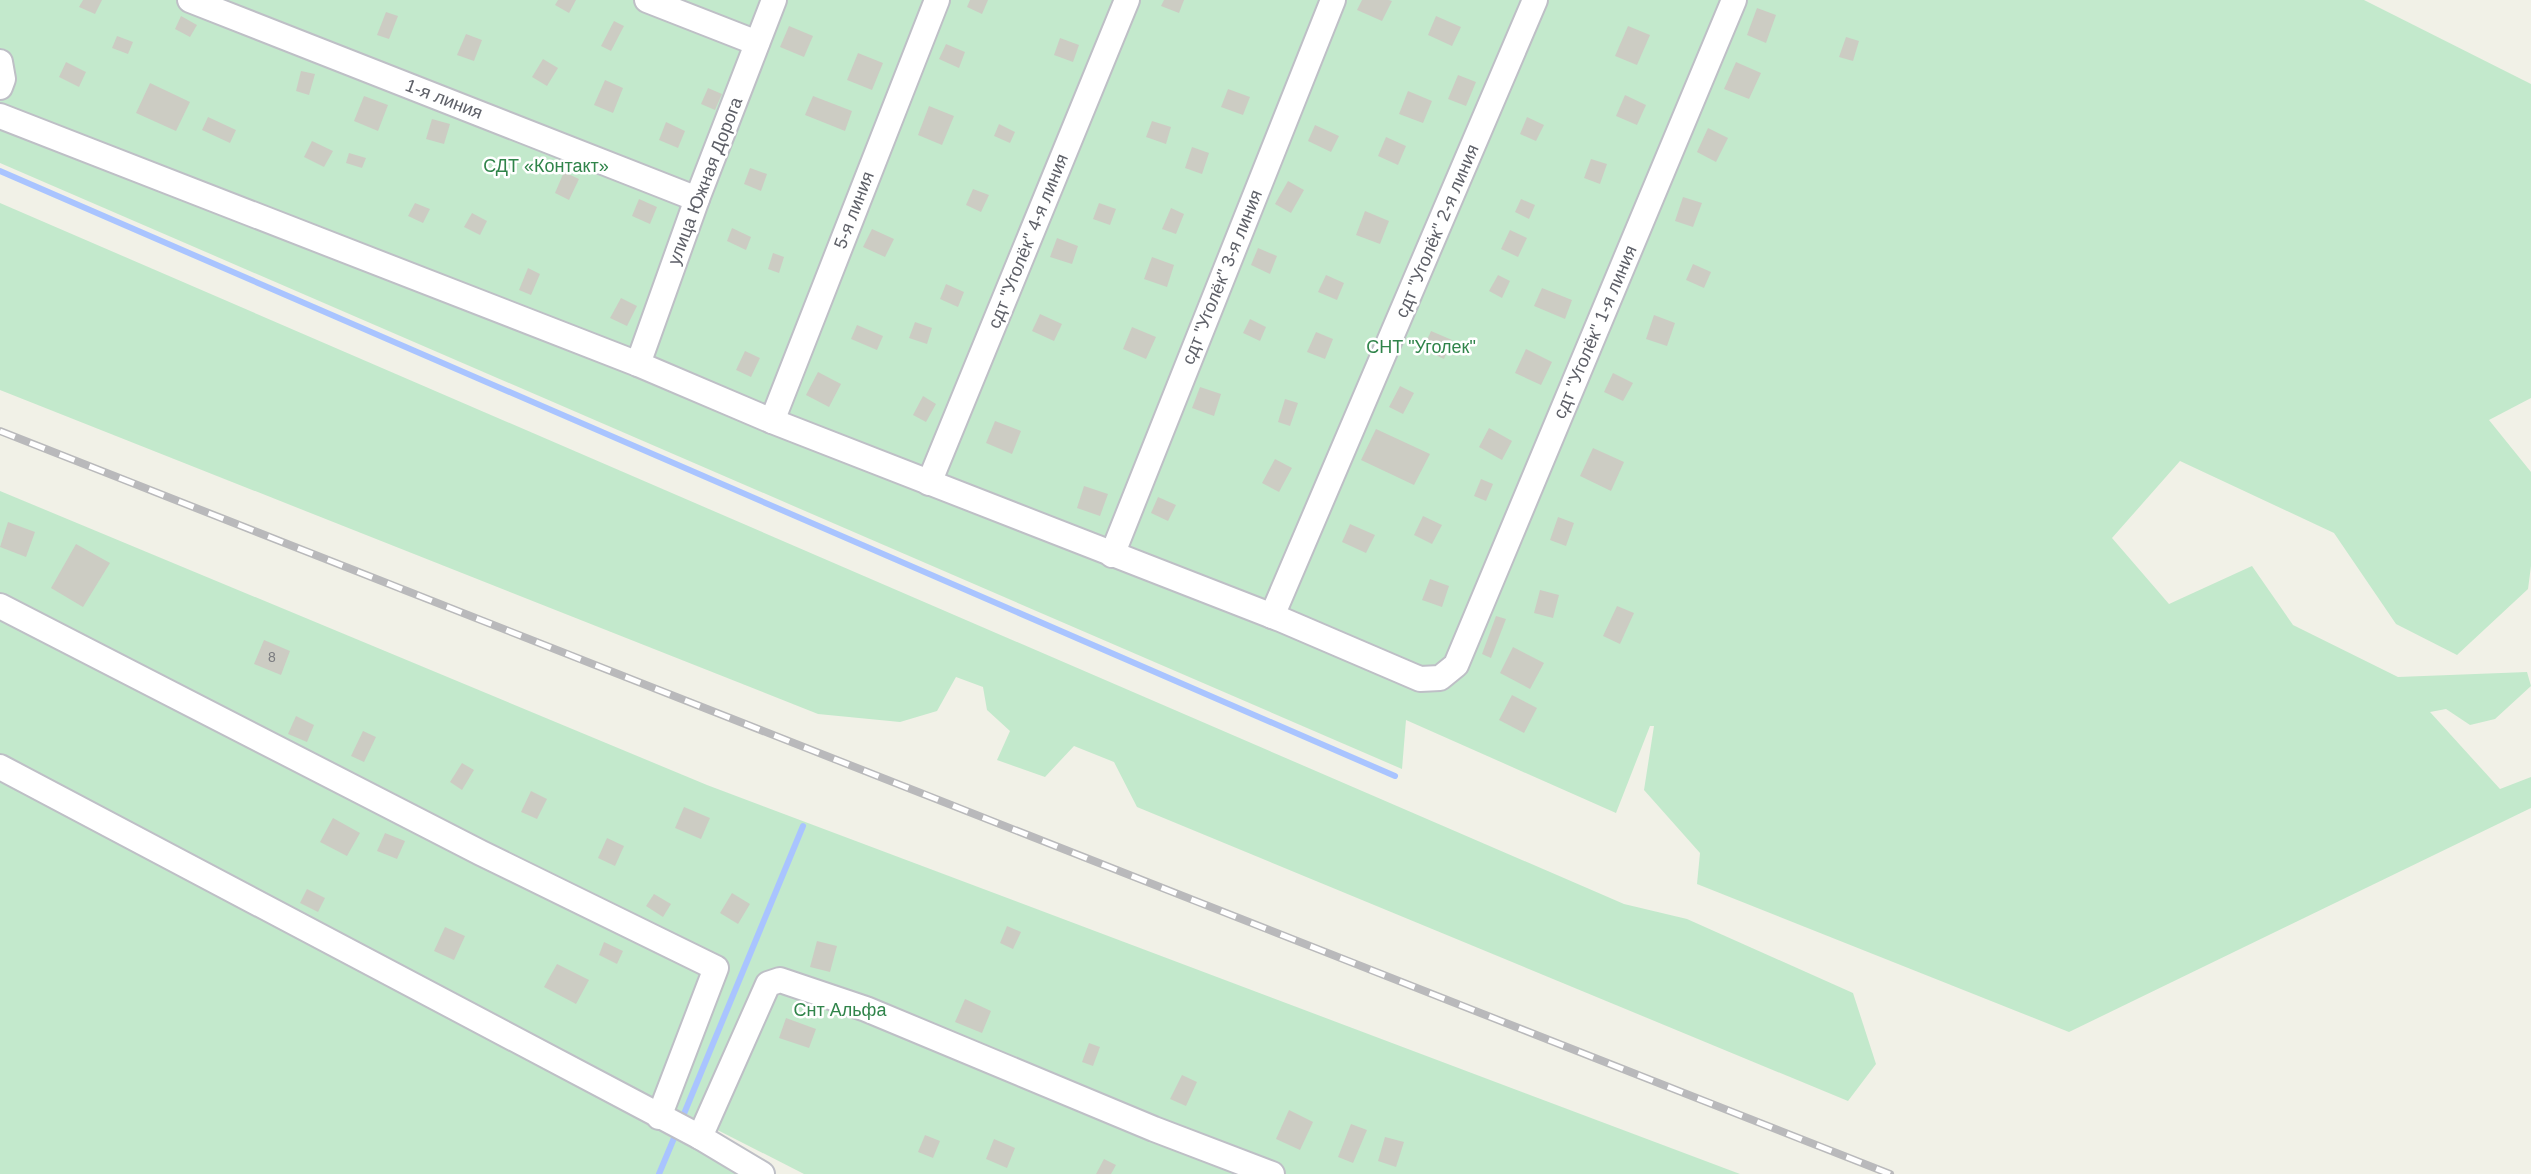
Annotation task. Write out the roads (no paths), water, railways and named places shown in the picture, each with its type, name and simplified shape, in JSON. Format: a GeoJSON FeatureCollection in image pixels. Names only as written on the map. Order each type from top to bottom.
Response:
{"type":"FeatureCollection","features":[{"type":"Feature","properties":{"kind":"street","name":"1-я линия"},"geometry":{"type":"LineString","coordinates":[[190,0],[697,199]]}},
{"type":"Feature","properties":{"kind":"street"},"geometry":{"type":"LineString","coordinates":[[647,0],[757,43]]}},
{"type":"Feature","properties":{"kind":"street","name":"улица Южная Дорога"},"geometry":{"type":"LineString","coordinates":[[638,364],[697,199],[774,0]]}},
{"type":"Feature","properties":{"kind":"street","name":"5-я линия"},"geometry":{"type":"LineString","coordinates":[[772,421],[937,0]]}},
{"type":"Feature","properties":{"kind":"street","name":"сдт \"Уголёк\" 4-я линия"},"geometry":{"type":"LineString","coordinates":[[929,482],[1127,0]]}},
{"type":"Feature","properties":{"kind":"street","name":"сдт \"Уголёк\" 3-я линия"},"geometry":{"type":"LineString","coordinates":[[1112,555],[1333,0]]}},
{"type":"Feature","properties":{"kind":"street","name":"сдт \"Уголёк\" 2-я линия"},"geometry":{"type":"LineString","coordinates":[[1272,616],[1535,0]]}},
{"type":"Feature","properties":{"kind":"street","name":"сдт \"Уголёк\" 1-я линия"},"geometry":{"type":"LineString","coordinates":[[1272,616],[1420,679],[1440,678],[1456,665],[1734,0]]}},
{"type":"Feature","properties":{"kind":"street"},"geometry":{"type":"LineString","coordinates":[[0,62],[3,79],[0,87]]}},
{"type":"Feature","properties":{"kind":"street"},"geometry":{"type":"LineString","coordinates":[[0,116],[638,364],[772,421],[1272,616]]}},
{"type":"Feature","properties":{"kind":"street"},"geometry":{"type":"LineString","coordinates":[[0,606],[469,847],[716,968],[659,1117]]}},
{"type":"Feature","properties":{"kind":"street"},"geometry":{"type":"LineString","coordinates":[[0,767],[700,1137],[762,1174]]}},
{"type":"Feature","properties":{"kind":"street"},"geometry":{"type":"LineString","coordinates":[[700,1137],[768,984],[780,980],[866,1009],[1142,1124],[1272,1174]]}},
{"type":"Feature","properties":{"kind":"waterway"},"geometry":{"type":"LineString","coordinates":[[0,171],[1395,776]]}},
{"type":"Feature","properties":{"kind":"waterway"},"geometry":{"type":"LineString","coordinates":[[681,1121],[803,826]]}},
{"type":"Feature","properties":{"kind":"waterway"},"geometry":{"type":"LineString","coordinates":[[659,1174],[677,1131]]}},
{"type":"Feature","properties":{"kind":"railway"},"geometry":{"type":"LineString","coordinates":[[0,431],[1890,1174]]}},
{"type":"Feature","properties":{"kind":"park label","name":"СДТ «Контакт»"},"geometry":{"type":"Point","coordinates":[546,166]}},
{"type":"Feature","properties":{"kind":"park label","name":"СНТ \"Уголек\""},"geometry":{"type":"Point","coordinates":[1421,347]}},
{"type":"Feature","properties":{"kind":"park label","name":"Снт Альфа"},"geometry":{"type":"Point","coordinates":[840,1010]}}]}
